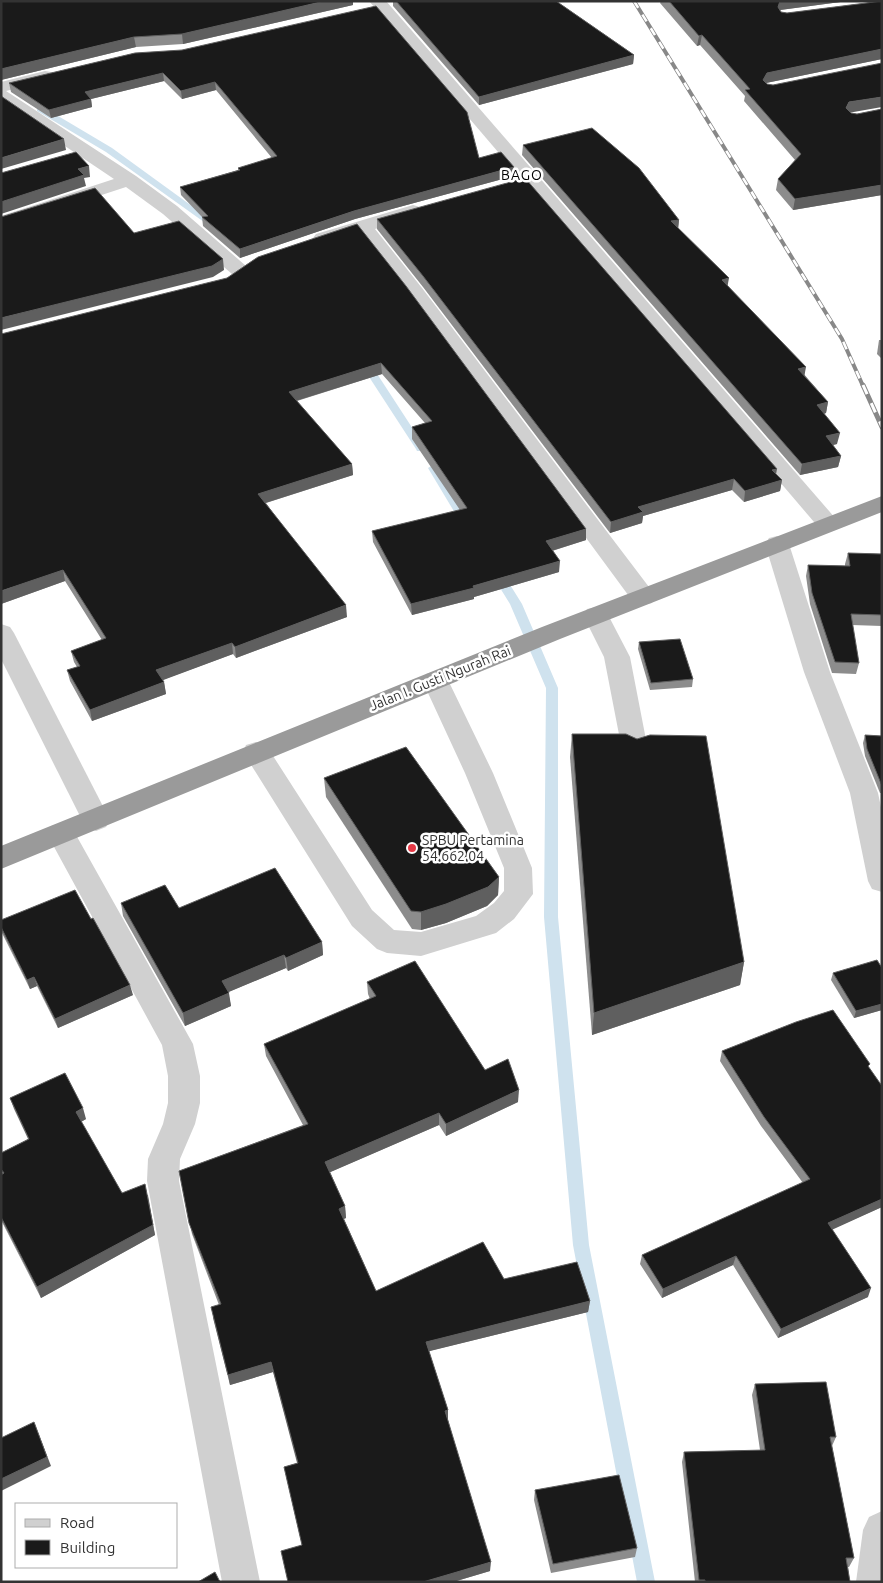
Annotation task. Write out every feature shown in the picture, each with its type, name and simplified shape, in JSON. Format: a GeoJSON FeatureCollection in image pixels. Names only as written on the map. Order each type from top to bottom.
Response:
{"type":"FeatureCollection","features":[{"type":"Feature","properties":{"kind":"highway","name":"Jalan I. Gusti Ngurah Rai"},"geometry":{"type":"LineString","coordinates":[[1,858],[256,752],[882,503]]}},
{"type":"Feature","properties":{"kind":"street"},"geometry":{"type":"LineString","coordinates":[[373,6],[519,182],[828,524]]}},
{"type":"Feature","properties":{"kind":"street"},"geometry":{"type":"LineString","coordinates":[[6,88],[63,72]]}},
{"type":"Feature","properties":{"kind":"street"},"geometry":{"type":"LineString","coordinates":[[6,88],[87,152],[129,180],[245,266],[221,283]]}},
{"type":"Feature","properties":{"kind":"street"},"geometry":{"type":"LineString","coordinates":[[68,157],[87,152]]}},
{"type":"Feature","properties":{"kind":"street"},"geometry":{"type":"LineString","coordinates":[[1,222],[129,180]]}},
{"type":"Feature","properties":{"kind":"street"},"geometry":{"type":"LineString","coordinates":[[307,243],[427,207]]}},
{"type":"Feature","properties":{"kind":"street"},"geometry":{"type":"LineString","coordinates":[[362,225],[415,292],[643,597]]}},
{"type":"Feature","properties":{"kind":"street"},"geometry":{"type":"LineString","coordinates":[[777,544],[817,672],[864,793],[882,881]]}},
{"type":"Feature","properties":{"kind":"street"},"geometry":{"type":"LineString","coordinates":[[596,616],[617,657],[635,750]]}},
{"type":"Feature","properties":{"kind":"street"},"geometry":{"type":"LineString","coordinates":[[1,633],[96,820]]}},
{"type":"Feature","properties":{"kind":"street"},"geometry":{"type":"LineString","coordinates":[[256,752],[362,918],[387,941],[421,944],[486,925],[504,911],[519,894],[518,868],[479,773],[435,680]]}},
{"type":"Feature","properties":{"kind":"street"},"geometry":{"type":"LineString","coordinates":[[61,834],[177,1044],[182,1068],[184,1103],[179,1124],[164,1159],[163,1181],[241,1582]]}},
{"type":"Feature","properties":{"kind":"street"},"geometry":{"type":"LineString","coordinates":[[875,1582],[882,1530]]}},
{"type":"Feature","properties":{"kind":"building"},"geometry":{"type":"Polygon","coordinates":[[[1,1],[325,1],[182,34],[134,37],[1,69],[1,1]]]}},
{"type":"Feature","properties":{"kind":"building"},"geometry":{"type":"Polygon","coordinates":[[[396,1],[556,1],[634,55],[479,97],[396,1]]]}},
{"type":"Feature","properties":{"kind":"building"},"geometry":{"type":"Polygon","coordinates":[[[669,1],[780,1],[778,7],[781,12],[787,13],[882,1],[882,49],[767,73],[763,80],[767,84],[773,85],[882,63],[882,97],[849,102],[846,108],[851,113],[857,114],[882,109],[882,185],[795,199],[778,179],[801,154],[745,90],[750,89],[702,35],[699,36],[669,1]]]}},
{"type":"Feature","properties":{"kind":"building"},"geometry":{"type":"Polygon","coordinates":[[[376,6],[467,112],[479,158],[501,152],[514,167],[354,211],[240,249],[202,217],[208,216],[180,187],[240,170],[238,168],[277,156],[215,82],[181,91],[163,73],[85,92],[91,99],[49,110],[9,83],[135,53],[182,50],[376,6]]]}},
{"type":"Feature","properties":{"kind":"building"},"geometry":{"type":"Polygon","coordinates":[[[1,96],[64,139],[1,158],[1,96]]]}},
{"type":"Feature","properties":{"kind":"building"},"geometry":{"type":"Polygon","coordinates":[[[592,128],[639,168],[679,220],[671,221],[729,278],[722,280],[806,367],[798,369],[828,402],[817,405],[840,433],[826,436],[841,456],[802,464],[523,145],[592,128]]]}},
{"type":"Feature","properties":{"kind":"building"},"geometry":{"type":"Polygon","coordinates":[[[76,152],[89,166],[78,169],[84,175],[1,202],[1,173],[76,152]]]}},
{"type":"Feature","properties":{"kind":"building"},"geometry":{"type":"Polygon","coordinates":[[[525,178],[777,469],[772,470],[782,480],[745,491],[734,479],[638,507],[643,512],[611,522],[423,276],[377,219],[525,178]]]}},
{"type":"Feature","properties":{"kind":"building"},"geometry":{"type":"Polygon","coordinates":[[[95,188],[134,233],[179,221],[223,259],[212,266],[1,318],[1,217],[95,188]]]}},
{"type":"Feature","properties":{"kind":"building"},"geometry":{"type":"Polygon","coordinates":[[[357,224],[406,286],[586,529],[546,541],[560,561],[473,586],[474,588],[411,604],[372,531],[467,508],[412,427],[432,421],[381,363],[289,392],[352,464],[258,494],[346,605],[235,647],[232,643],[156,670],[164,682],[90,710],[67,670],[80,666],[71,651],[106,638],[63,570],[1,591],[1,334],[227,278],[258,257],[357,224]]]}},
{"type":"Feature","properties":{"kind":"building"},"geometry":{"type":"Polygon","coordinates":[[[848,553],[882,554],[882,615],[851,614],[859,663],[835,662],[812,593],[808,565],[850,566],[848,553]]]}},
{"type":"Feature","properties":{"kind":"building"},"geometry":{"type":"Polygon","coordinates":[[[680,639],[693,679],[651,683],[639,642],[680,639]]]}},
{"type":"Feature","properties":{"kind":"building"},"geometry":{"type":"Polygon","coordinates":[[[572,734],[626,734],[637,739],[650,735],[706,736],[744,962],[594,1013],[572,734]]]}},
{"type":"Feature","properties":{"kind":"building"},"geometry":{"type":"Polygon","coordinates":[[[865,735],[882,736],[882,786],[867,749],[865,735]]]}},
{"type":"Feature","properties":{"kind":"building","name":"SPBU Pertamina 54.662.04"},"geometry":{"type":"Polygon","coordinates":[[[406,747],[499,877],[488,887],[421,912],[411,911],[324,778],[406,747]]]}},
{"type":"Feature","properties":{"kind":"building"},"geometry":{"type":"Polygon","coordinates":[[[275,868],[322,942],[286,958],[284,955],[222,981],[229,993],[183,1013],[121,903],[165,885],[179,908],[275,868]]]}},
{"type":"Feature","properties":{"kind":"building"},"geometry":{"type":"Polygon","coordinates":[[[75,890],[91,919],[93,918],[130,985],[55,1019],[34,977],[27,980],[1,927],[1,920],[75,890]]]}},
{"type":"Feature","properties":{"kind":"building"},"geometry":{"type":"Polygon","coordinates":[[[877,960],[882,968],[882,1004],[856,1011],[833,973],[877,960]]]}},
{"type":"Feature","properties":{"kind":"building"},"geometry":{"type":"Polygon","coordinates":[[[415,961],[485,1070],[508,1059],[519,1090],[446,1124],[439,1113],[325,1162],[345,1206],[339,1209],[376,1291],[483,1242],[504,1279],[577,1262],[590,1301],[426,1342],[448,1410],[445,1411],[491,1562],[423,1582],[288,1582],[281,1551],[302,1545],[284,1467],[298,1463],[271,1362],[228,1375],[211,1307],[221,1304],[189,1223],[179,1171],[308,1124],[264,1044],[376,996],[367,982],[415,961]]]}},
{"type":"Feature","properties":{"kind":"building"},"geometry":{"type":"Polygon","coordinates":[[[833,1010],[870,1064],[868,1066],[882,1086],[882,1199],[828,1223],[871,1288],[781,1329],[736,1256],[663,1289],[642,1255],[810,1179],[764,1117],[722,1051],[796,1022],[833,1010]]]}},
{"type":"Feature","properties":{"kind":"building"},"geometry":{"type":"Polygon","coordinates":[[[65,1073],[83,1108],[76,1112],[122,1193],[145,1184],[153,1225],[37,1287],[1,1217],[1,1175],[4,1173],[1,1169],[1,1153],[29,1139],[10,1098],[65,1073]]]}},
{"type":"Feature","properties":{"kind":"building"},"geometry":{"type":"Polygon","coordinates":[[[826,1382],[836,1437],[830,1437],[854,1558],[846,1558],[850,1582],[705,1582],[705,1580],[699,1580],[684,1452],[765,1450],[755,1384],[826,1382]]]}},
{"type":"Feature","properties":{"kind":"building"},"geometry":{"type":"Polygon","coordinates":[[[34,1422],[47,1457],[1,1479],[1,1438],[34,1422]]]}},
{"type":"Feature","properties":{"kind":"building"},"geometry":{"type":"Polygon","coordinates":[[[619,1475],[637,1548],[553,1564],[535,1490],[619,1475]]]}},
{"type":"Feature","properties":{"kind":"building"},"geometry":{"type":"Polygon","coordinates":[[[215,1572],[220,1582],[198,1582],[215,1572]]]}},
{"type":"Feature","properties":{"kind":"waterway"},"geometry":{"type":"LineString","coordinates":[[40,109],[109,150],[214,225]]}},
{"type":"Feature","properties":{"kind":"waterway"},"geometry":{"type":"LineString","coordinates":[[365,363],[421,449]]}},
{"type":"Feature","properties":{"kind":"waterway"},"geometry":{"type":"LineString","coordinates":[[433,468],[466,523]]}},
{"type":"Feature","properties":{"kind":"waterway"},"geometry":{"type":"LineString","coordinates":[[498,575],[516,604],[552,688],[551,917],[581,1245],[646,1582]]}},
{"type":"Feature","properties":{"kind":"railway"},"geometry":{"type":"LineString","coordinates":[[634,1],[842,339],[863,386]]}},
{"type":"Feature","properties":{"kind":"railway"},"geometry":{"type":"LineString","coordinates":[[863,385],[882,427]]}},
{"type":"Feature","properties":{"kind":"place","name":"SPBU Pertamina 54.662.04"},"geometry":{"type":"Point","coordinates":[412,848]}},
{"type":"Feature","properties":{"kind":"district","name":"BAGO"},"geometry":{"type":"Point","coordinates":[522,175]}}]}
